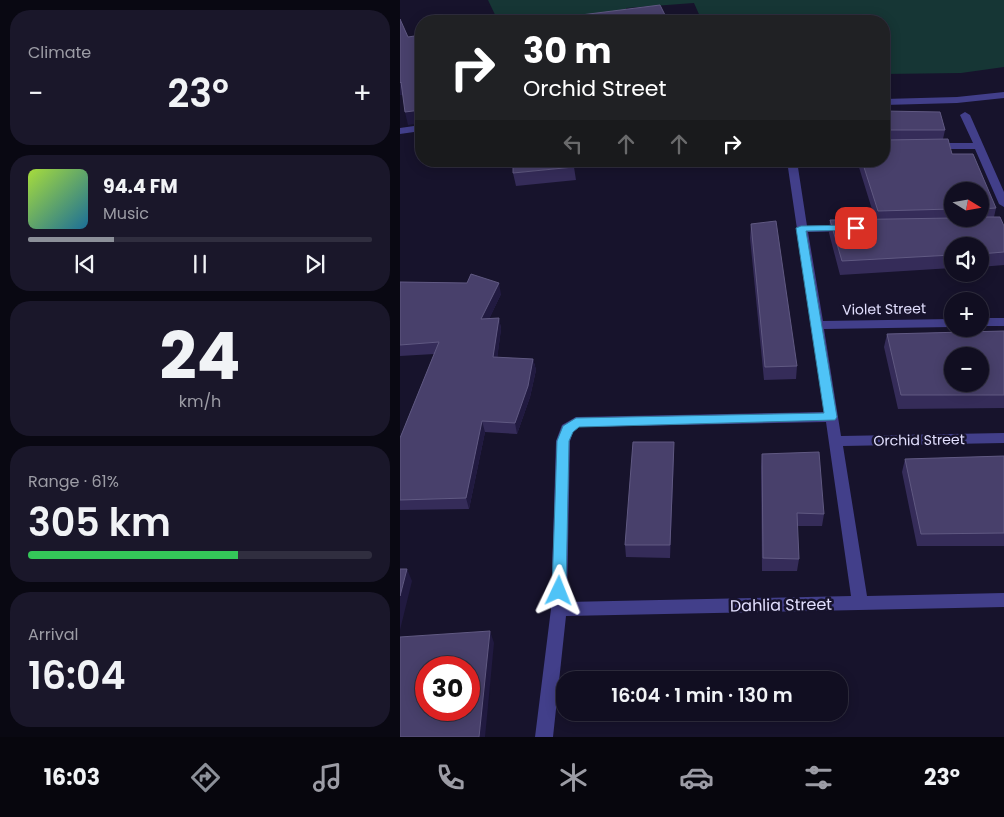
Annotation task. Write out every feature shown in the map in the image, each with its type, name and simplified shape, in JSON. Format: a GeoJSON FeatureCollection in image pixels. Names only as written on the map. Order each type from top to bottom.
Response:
{"type":"FeatureCollection","features":[{"type":"Feature","properties":{"kind":"street"},"geometry":{"type":"LineString","coordinates":[[890,102],[957,100],[1004,95]]}},
{"type":"Feature","properties":{"kind":"street"},"geometry":{"type":"LineString","coordinates":[[965,114],[1004,204]]}},
{"type":"Feature","properties":{"kind":"street"},"geometry":{"type":"LineString","coordinates":[[400,131],[415,129]]}},
{"type":"Feature","properties":{"kind":"street"},"geometry":{"type":"LineString","coordinates":[[922,147],[978,146]]}},
{"type":"Feature","properties":{"kind":"street"},"geometry":{"type":"LineString","coordinates":[[793,167],[860,603]]}},
{"type":"Feature","properties":{"kind":"street"},"geometry":{"type":"LineString","coordinates":[[801,228],[859,228]]}},
{"type":"Feature","properties":{"kind":"street"},"geometry":{"type":"LineString","coordinates":[[989,322],[1004,322]]}},
{"type":"Feature","properties":{"kind":"street","name":"Violet Street"},"geometry":{"type":"LineString","coordinates":[[816,325],[944,323]]}},
{"type":"Feature","properties":{"kind":"street"},"geometry":{"type":"LineString","coordinates":[[544,737],[558,609],[563,441],[567,429],[576,422],[831,417]]}},
{"type":"Feature","properties":{"kind":"street","name":"Orchid Street"},"geometry":{"type":"LineString","coordinates":[[835,441],[1004,438]]}},
{"type":"Feature","properties":{"kind":"street","name":"Dahlia Street"},"geometry":{"type":"LineString","coordinates":[[558,609],[1004,600]]}},
{"type":"Feature","properties":{"kind":"green space"},"geometry":{"type":"Polygon","coordinates":[[[488,0],[1004,0],[1004,67],[961,73],[890,74],[890,15],[699,15],[694,3],[626,8],[628,15],[495,15],[488,0]]]}},
{"type":"Feature","properties":{"kind":"building"},"geometry":{"type":"Polygon","coordinates":[[[660,5],[665,15],[581,15],[660,5]]]}},
{"type":"Feature","properties":{"kind":"building"},"geometry":{"type":"Polygon","coordinates":[[[400,19],[408,37],[415,36],[415,111],[405,112],[400,83],[400,19]]]}},
{"type":"Feature","properties":{"kind":"building"},"geometry":{"type":"Polygon","coordinates":[[[890,111],[940,112],[945,130],[890,130],[890,111]]]}},
{"type":"Feature","properties":{"kind":"building"},"geometry":{"type":"Polygon","coordinates":[[[948,139],[952,154],[973,154],[985,182],[944,182],[944,209],[878,211],[864,167],[890,167],[890,140],[948,139]]]}},
{"type":"Feature","properties":{"kind":"building"},"geometry":{"type":"Polygon","coordinates":[[[513,167],[574,167],[513,173],[513,167]]]}},
{"type":"Feature","properties":{"kind":"building"},"geometry":{"type":"Polygon","coordinates":[[[989,192],[996,208],[989,208],[989,192]]]}},
{"type":"Feature","properties":{"kind":"building"},"geometry":{"type":"Polygon","coordinates":[[[989,217],[1000,217],[1004,226],[1004,252],[989,253],[989,237],[944,237],[944,255],[842,261],[830,220],[944,218],[944,228],[989,228],[989,217]]]}},
{"type":"Feature","properties":{"kind":"building"},"geometry":{"type":"Polygon","coordinates":[[[776,221],[797,366],[765,367],[751,224],[776,221]]]}},
{"type":"Feature","properties":{"kind":"building"},"geometry":{"type":"Polygon","coordinates":[[[471,274],[499,283],[481,319],[499,318],[493,357],[533,359],[528,386],[515,423],[482,421],[466,498],[400,500],[400,438],[439,342],[400,345],[400,282],[467,283],[471,274]]]}},
{"type":"Feature","properties":{"kind":"building"},"geometry":{"type":"Polygon","coordinates":[[[989,331],[1004,331],[1004,395],[901,395],[887,334],[944,333],[944,337],[989,337],[989,331]]]}},
{"type":"Feature","properties":{"kind":"building"},"geometry":{"type":"Polygon","coordinates":[[[633,442],[674,442],[670,545],[625,545],[633,442]]]}},
{"type":"Feature","properties":{"kind":"building"},"geometry":{"type":"Polygon","coordinates":[[[819,452],[824,514],[797,513],[799,559],[763,558],[762,454],[819,452]]]}},
{"type":"Feature","properties":{"kind":"building"},"geometry":{"type":"Polygon","coordinates":[[[1004,456],[1004,533],[921,534],[905,459],[1004,456]]]}},
{"type":"Feature","properties":{"kind":"building"},"geometry":{"type":"Polygon","coordinates":[[[400,569],[407,569],[400,596],[400,569]]]}},
{"type":"Feature","properties":{"kind":"building"},"geometry":{"type":"Polygon","coordinates":[[[490,631],[479,737],[400,737],[400,637],[490,631]]]}},
{"type":"Feature","properties":{"kind":"route"},"geometry":{"type":"LineString","coordinates":[[559,591],[563,441],[567,429],[576,422],[831,417],[801,228],[856,228]]}}]}
